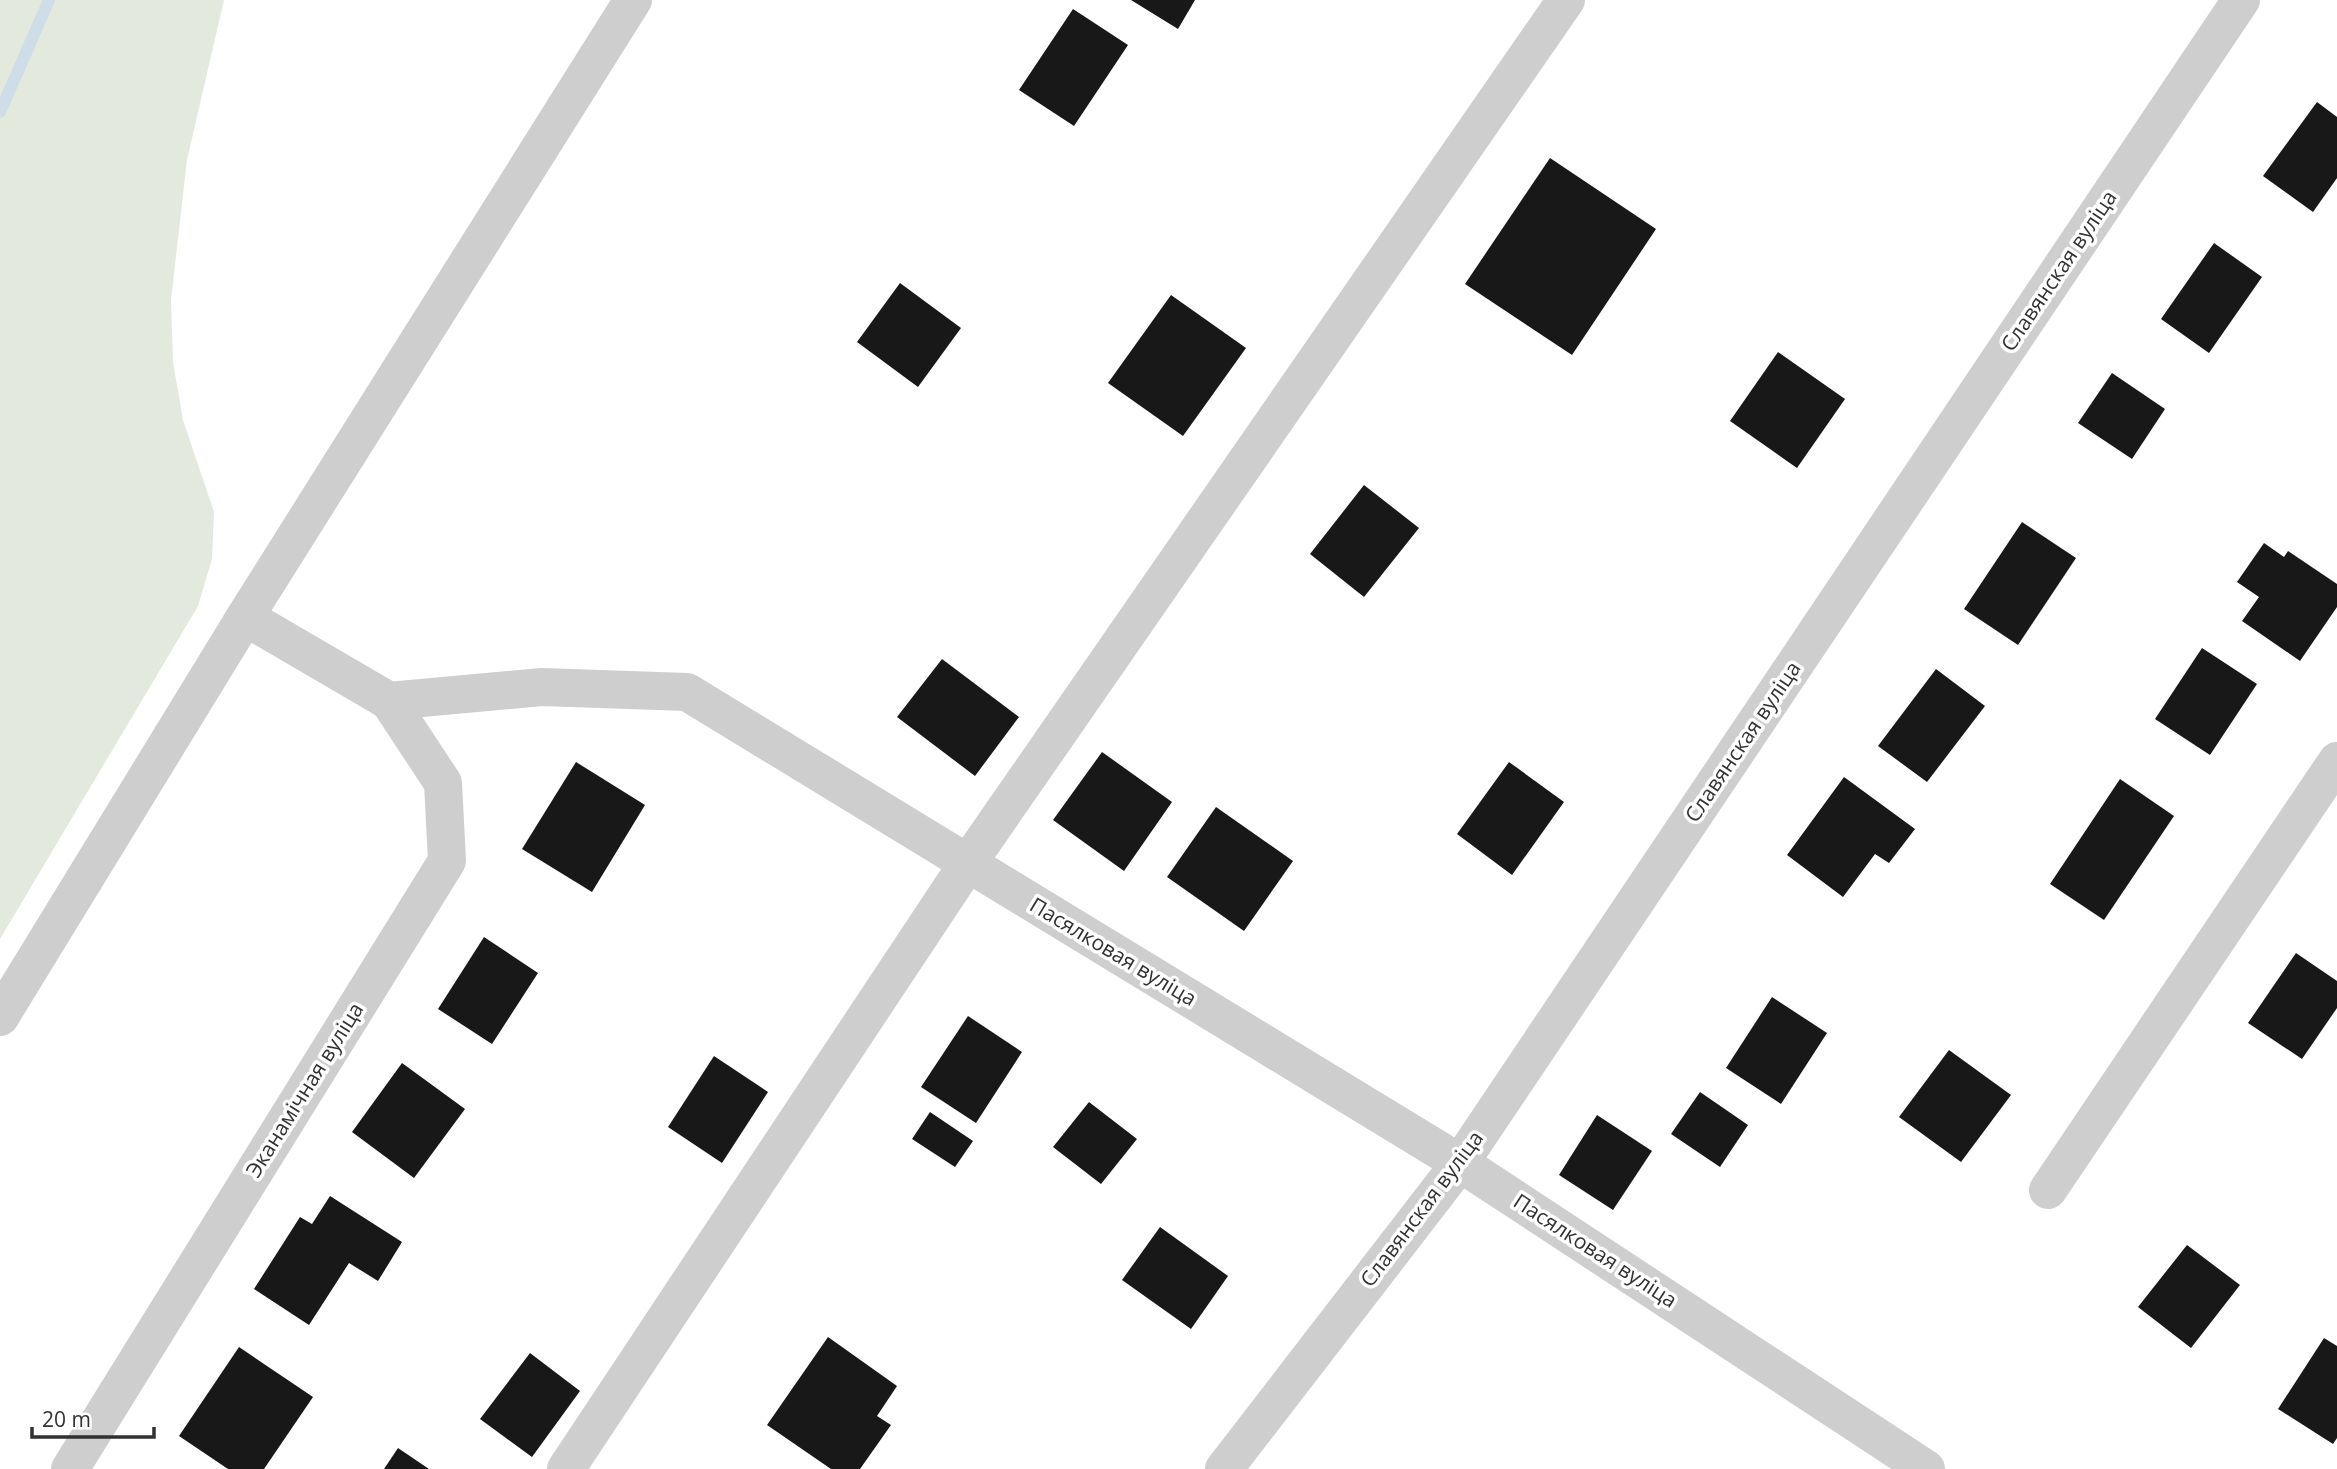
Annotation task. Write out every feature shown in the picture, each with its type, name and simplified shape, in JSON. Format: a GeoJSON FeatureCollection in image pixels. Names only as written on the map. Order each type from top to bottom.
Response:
{"type":"FeatureCollection","features":[{"type":"Feature","properties":{"kind":"street"},"geometry":{"type":"LineString","coordinates":[[0,1017],[245,617],[633,0]]}},
{"type":"Feature","properties":{"kind":"street"},"geometry":{"type":"LineString","coordinates":[[566,1469],[968,863],[1566,0]]}},
{"type":"Feature","properties":{"kind":"street","name":"Славянская вуліца"},"geometry":{"type":"LineString","coordinates":[[1223,1469],[1460,1163],[2241,0]]}},
{"type":"Feature","properties":{"kind":"street"},"geometry":{"type":"LineString","coordinates":[[245,617],[389,701]]}},
{"type":"Feature","properties":{"kind":"street","name":"Пасялковая вуліца"},"geometry":{"type":"LineString","coordinates":[[389,701],[542,687],[687,692],[1460,1163],[1926,1469]]}},
{"type":"Feature","properties":{"kind":"street","name":"Эканамічная вуліца"},"geometry":{"type":"LineString","coordinates":[[70,1469],[447,861],[443,783],[389,701]]}},
{"type":"Feature","properties":{"kind":"street"},"geometry":{"type":"LineString","coordinates":[[2048,1190],[2337,761]]}},
{"type":"Feature","properties":{"kind":"shaded area"},"geometry":{"type":"Polygon","coordinates":[[[0,0],[224,0],[187,160],[171,300],[173,362],[183,420],[214,512],[212,559],[198,606],[0,939],[0,0]]]}},
{"type":"Feature","properties":{"kind":"building"},"geometry":{"type":"Polygon","coordinates":[[[1131,0],[1195,0],[1178,29],[1131,0]]]}},
{"type":"Feature","properties":{"kind":"building"},"geometry":{"type":"Polygon","coordinates":[[[1073,9],[1128,45],[1074,126],[1019,90],[1073,9]]]}},
{"type":"Feature","properties":{"kind":"building"},"geometry":{"type":"Polygon","coordinates":[[[2317,102],[2337,117],[2337,178],[2313,212],[2263,176],[2317,102]]]}},
{"type":"Feature","properties":{"kind":"building"},"geometry":{"type":"Polygon","coordinates":[[[1550,158],[1656,229],[1572,355],[1465,284],[1550,158]]]}},
{"type":"Feature","properties":{"kind":"building"},"geometry":{"type":"Polygon","coordinates":[[[2214,243],[2262,277],[2209,353],[2161,319],[2214,243]]]}},
{"type":"Feature","properties":{"kind":"building"},"geometry":{"type":"Polygon","coordinates":[[[900,283],[961,328],[918,387],[857,342],[900,283]]]}},
{"type":"Feature","properties":{"kind":"building"},"geometry":{"type":"Polygon","coordinates":[[[1171,295],[1246,348],[1183,436],[1108,383],[1171,295]]]}},
{"type":"Feature","properties":{"kind":"building"},"geometry":{"type":"Polygon","coordinates":[[[1778,352],[1845,399],[1797,468],[1730,421],[1778,352]]]}},
{"type":"Feature","properties":{"kind":"building"},"geometry":{"type":"Polygon","coordinates":[[[2112,373],[2165,409],[2132,459],[2078,423],[2112,373]]]}},
{"type":"Feature","properties":{"kind":"building"},"geometry":{"type":"Polygon","coordinates":[[[1364,485],[1419,528],[1364,597],[1310,554],[1364,485]]]}},
{"type":"Feature","properties":{"kind":"building"},"geometry":{"type":"Polygon","coordinates":[[[2022,522],[2076,558],[2018,645],[1964,609],[2022,522]]]}},
{"type":"Feature","properties":{"kind":"building"},"geometry":{"type":"Polygon","coordinates":[[[2264,543],[2284,557],[2288,551],[2337,584],[2337,607],[2300,661],[2242,621],[2259,597],[2237,582],[2264,543]]]}},
{"type":"Feature","properties":{"kind":"building"},"geometry":{"type":"Polygon","coordinates":[[[2202,648],[2257,684],[2210,755],[2155,719],[2202,648]]]}},
{"type":"Feature","properties":{"kind":"building"},"geometry":{"type":"Polygon","coordinates":[[[942,659],[1019,717],[975,776],[897,717],[942,659]]]}},
{"type":"Feature","properties":{"kind":"building"},"geometry":{"type":"Polygon","coordinates":[[[1936,669],[1985,706],[1927,782],[1878,746],[1936,669]]]}},
{"type":"Feature","properties":{"kind":"building"},"geometry":{"type":"Polygon","coordinates":[[[1102,752],[1172,802],[1124,871],[1053,820],[1102,752]]]}},
{"type":"Feature","properties":{"kind":"building"},"geometry":{"type":"Polygon","coordinates":[[[576,762],[645,805],[592,892],[522,849],[576,762]]]}},
{"type":"Feature","properties":{"kind":"building"},"geometry":{"type":"Polygon","coordinates":[[[1509,762],[1564,802],[1512,875],[1457,834],[1509,762]]]}},
{"type":"Feature","properties":{"kind":"building"},"geometry":{"type":"Polygon","coordinates":[[[1844,777],[1915,829],[1889,863],[1875,854],[1843,897],[1787,855],[1844,777]]]}},
{"type":"Feature","properties":{"kind":"building"},"geometry":{"type":"Polygon","coordinates":[[[2120,779],[2174,816],[2104,920],[2050,884],[2120,779]]]}},
{"type":"Feature","properties":{"kind":"building"},"geometry":{"type":"Polygon","coordinates":[[[1216,807],[1293,861],[1244,931],[1167,877],[1216,807]]]}},
{"type":"Feature","properties":{"kind":"building"},"geometry":{"type":"Polygon","coordinates":[[[484,937],[538,973],[492,1044],[438,1009],[484,937]]]}},
{"type":"Feature","properties":{"kind":"building"},"geometry":{"type":"Polygon","coordinates":[[[2296,953],[2337,981],[2337,1008],[2302,1059],[2248,1023],[2296,953]]]}},
{"type":"Feature","properties":{"kind":"building"},"geometry":{"type":"Polygon","coordinates":[[[1772,997],[1827,1033],[1781,1104],[1726,1068],[1772,997]]]}},
{"type":"Feature","properties":{"kind":"building"},"geometry":{"type":"Polygon","coordinates":[[[968,1016],[1022,1052],[976,1123],[921,1087],[968,1016]]]}},
{"type":"Feature","properties":{"kind":"building"},"geometry":{"type":"Polygon","coordinates":[[[1949,1050],[2011,1095],[1961,1162],[1899,1117],[1949,1050]]]}},
{"type":"Feature","properties":{"kind":"building"},"geometry":{"type":"Polygon","coordinates":[[[714,1056],[768,1092],[722,1163],[668,1127],[714,1056]]]}},
{"type":"Feature","properties":{"kind":"building"},"geometry":{"type":"Polygon","coordinates":[[[402,1063],[465,1109],[414,1178],[352,1132],[402,1063]]]}},
{"type":"Feature","properties":{"kind":"building"},"geometry":{"type":"Polygon","coordinates":[[[1700,1092],[1748,1125],[1720,1167],[1671,1134],[1700,1092]]]}},
{"type":"Feature","properties":{"kind":"building"},"geometry":{"type":"Polygon","coordinates":[[[1089,1102],[1137,1139],[1101,1184],[1053,1147],[1089,1102]]]}},
{"type":"Feature","properties":{"kind":"building"},"geometry":{"type":"Polygon","coordinates":[[[930,1112],[973,1141],[955,1167],[912,1139],[930,1112]]]}},
{"type":"Feature","properties":{"kind":"building"},"geometry":{"type":"Polygon","coordinates":[[[1597,1115],[1652,1151],[1613,1210],[1559,1175],[1597,1115]]]}},
{"type":"Feature","properties":{"kind":"building"},"geometry":{"type":"Polygon","coordinates":[[[330,1196],[402,1242],[378,1281],[349,1263],[309,1325],[254,1289],[300,1217],[312,1224],[330,1196]]]}},
{"type":"Feature","properties":{"kind":"building"},"geometry":{"type":"Polygon","coordinates":[[[1160,1227],[1228,1276],[1191,1329],[1122,1280],[1160,1227]]]}},
{"type":"Feature","properties":{"kind":"building"},"geometry":{"type":"Polygon","coordinates":[[[2187,1245],[2240,1285],[2191,1348],[2138,1307],[2187,1245]]]}},
{"type":"Feature","properties":{"kind":"building"},"geometry":{"type":"Polygon","coordinates":[[[828,1337],[897,1386],[877,1416],[891,1425],[860,1469],[831,1469],[767,1425],[828,1337]]]}},
{"type":"Feature","properties":{"kind":"building"},"geometry":{"type":"Polygon","coordinates":[[[2324,1338],[2337,1346],[2337,1438],[2333,1444],[2278,1409],[2324,1338]]]}},
{"type":"Feature","properties":{"kind":"building"},"geometry":{"type":"Polygon","coordinates":[[[239,1347],[313,1397],[264,1469],[228,1469],[179,1436],[239,1347]]]}},
{"type":"Feature","properties":{"kind":"building"},"geometry":{"type":"Polygon","coordinates":[[[530,1353],[580,1391],[532,1457],[480,1419],[530,1353]]]}},
{"type":"Feature","properties":{"kind":"building"},"geometry":{"type":"Polygon","coordinates":[[[398,1448],[429,1469],[384,1469],[398,1448]]]}},
{"type":"Feature","properties":{"kind":"waterway"},"geometry":{"type":"LineString","coordinates":[[0,112],[49,0]]}}]}
